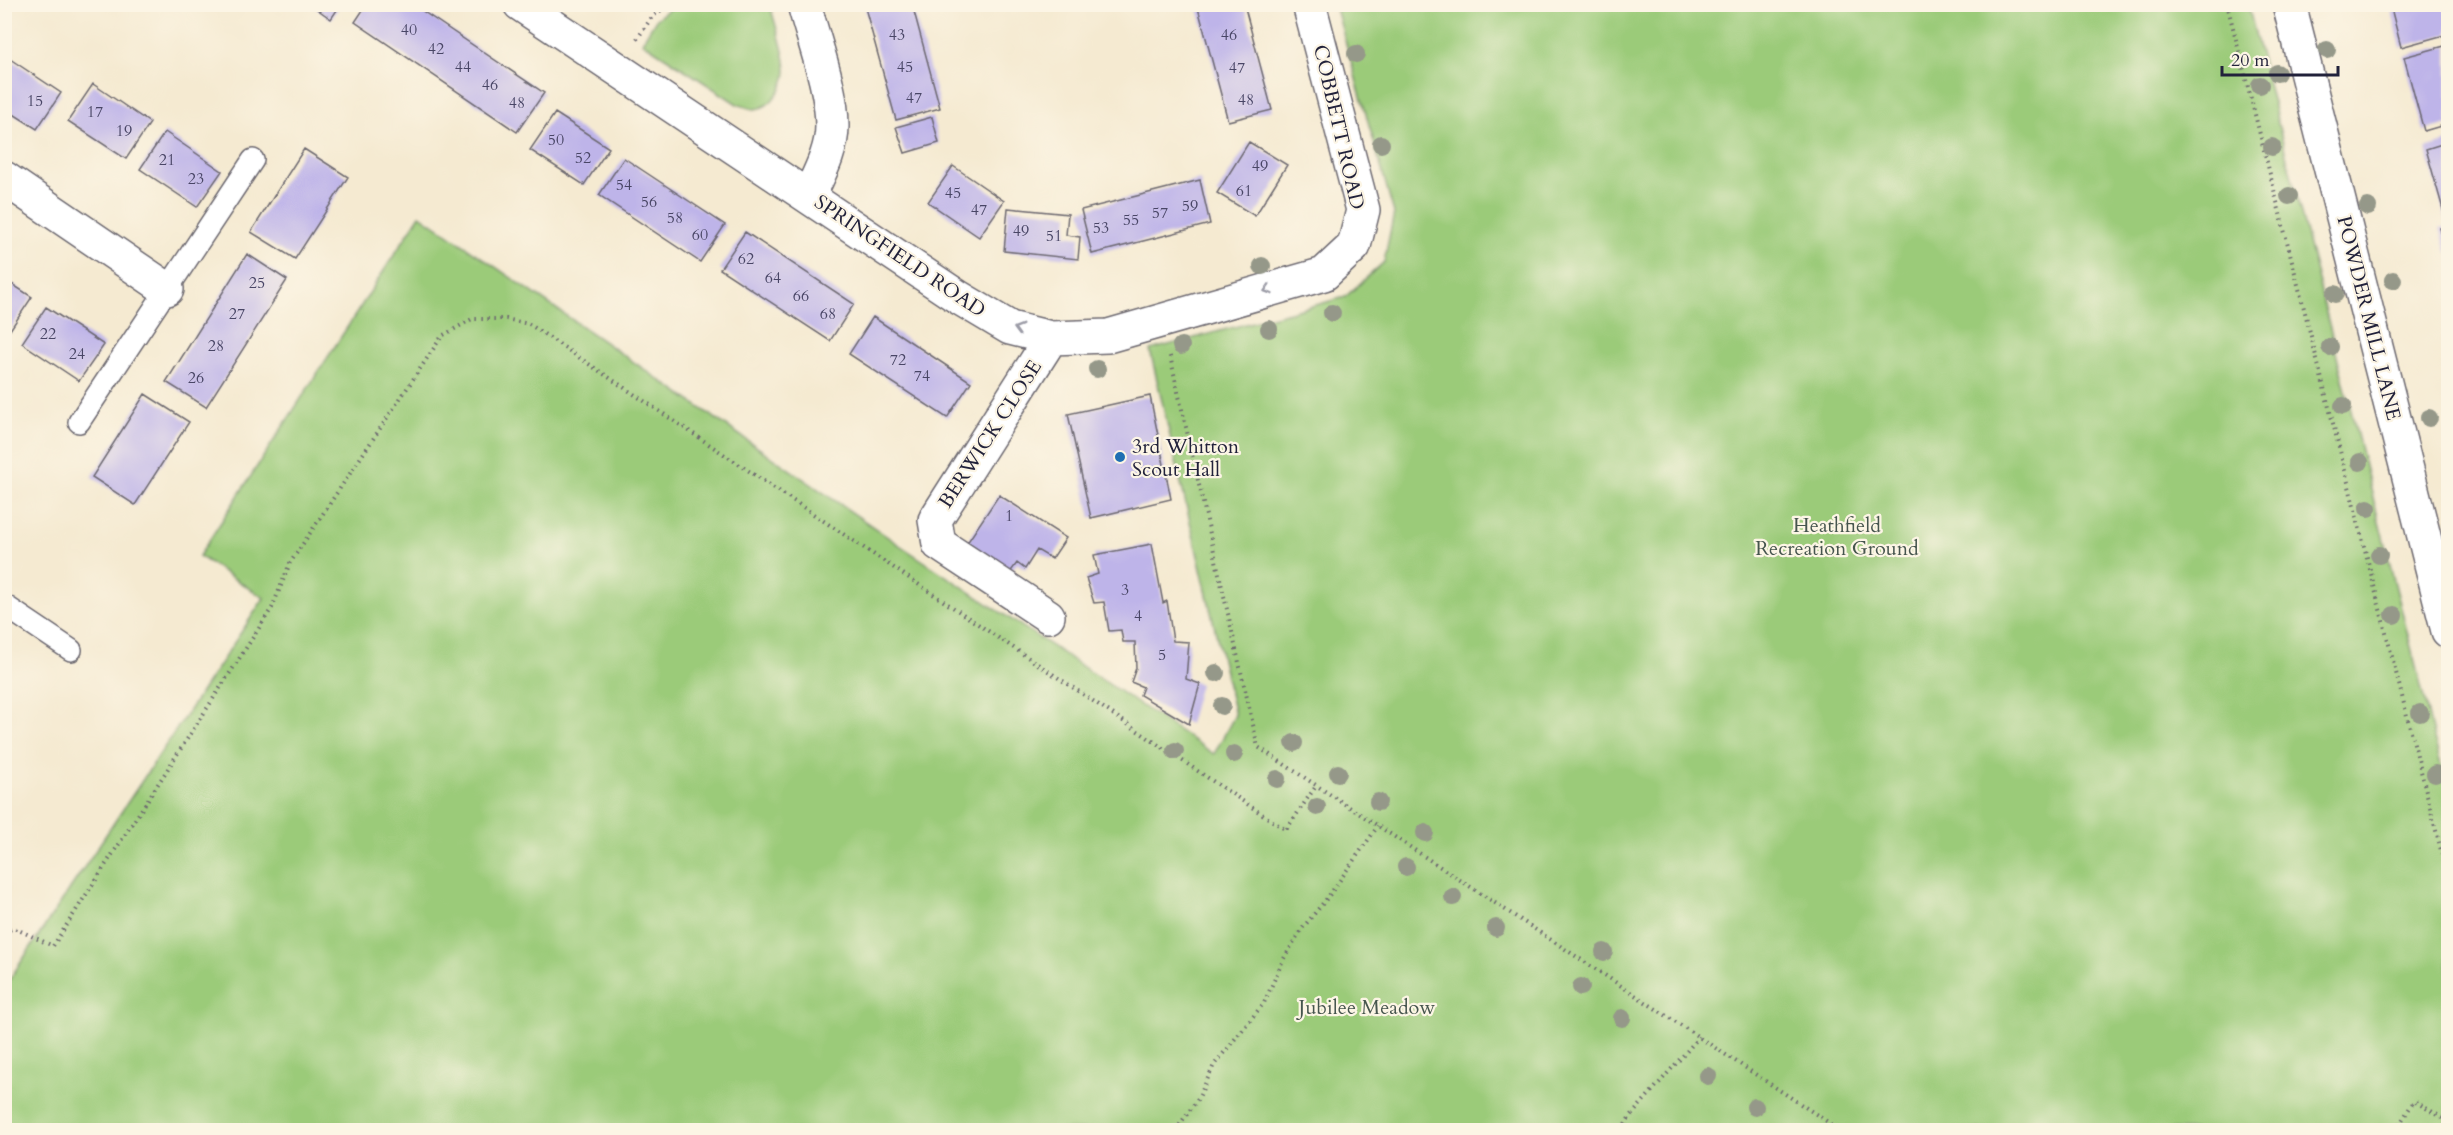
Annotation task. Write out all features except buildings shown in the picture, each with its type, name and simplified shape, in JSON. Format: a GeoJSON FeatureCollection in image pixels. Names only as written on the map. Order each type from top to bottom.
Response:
{"type":"FeatureCollection","features":[{"type":"Feature","properties":{"kind":"street","name":"SPRINGFIELD ROAD"},"geometry":{"type":"LineString","coordinates":[[520,4],[958,297],[1010,328],[1051,338],[1108,336],[1324,274]]}},
{"type":"Feature","properties":{"kind":"street"},"geometry":{"type":"LineString","coordinates":[[804,4],[826,87],[832,126],[827,156],[809,196]]}},
{"type":"Feature","properties":{"kind":"street","name":"COBBETT ROAD"},"geometry":{"type":"LineString","coordinates":[[1309,4],[1363,210],[1354,246],[1324,274]]}},
{"type":"Feature","properties":{"kind":"street","name":"POWDER MILL LANE"},"geometry":{"type":"LineString","coordinates":[[2289,4],[2448,631]]}},
{"type":"Feature","properties":{"kind":"street"},"geometry":{"type":"LineString","coordinates":[[4,178],[167,289]]}},
{"type":"Feature","properties":{"kind":"street","name":"BERWICK CLOSE"},"geometry":{"type":"LineString","coordinates":[[1048,616],[939,544],[935,520],[1051,338]]}},
{"type":"Feature","properties":{"kind":"lane"},"geometry":{"type":"LineString","coordinates":[[79,422],[253,160]]}},
{"type":"Feature","properties":{"kind":"lane"},"geometry":{"type":"LineString","coordinates":[[4,605],[71,650]]}},
{"type":"Feature","properties":{"kind":"path"},"geometry":{"type":"LineString","coordinates":[[617,69],[652,17],[669,4]]}},
{"type":"Feature","properties":{"kind":"path"},"geometry":{"type":"LineString","coordinates":[[2227,4],[2448,878]]}},
{"type":"Feature","properties":{"kind":"path"},"geometry":{"type":"LineString","coordinates":[[4,933],[14,928],[53,946],[272,608],[290,563],[442,336],[472,319],[506,319],[529,324],[1286,830],[1317,786]]}},
{"type":"Feature","properties":{"kind":"path"},"geometry":{"type":"LineString","coordinates":[[1162,322],[1258,747],[1840,1131]]}},
{"type":"Feature","properties":{"kind":"path"},"geometry":{"type":"LineString","coordinates":[[1176,1131],[1199,1097],[1214,1065],[1264,1003],[1283,960],[1301,930],[1328,897],[1378,826]]}},
{"type":"Feature","properties":{"kind":"path"},"geometry":{"type":"LineString","coordinates":[[1622,1131],[1629,1118],[1699,1037]]}},
{"type":"Feature","properties":{"kind":"path"},"geometry":{"type":"LineString","coordinates":[[2396,1131],[2414,1101],[2448,1121]]}},
{"type":"Feature","properties":{"kind":"green space"},"geometry":{"type":"Polygon","coordinates":[[[676,4],[770,5],[786,68],[784,81],[773,100],[755,109],[737,104],[642,42],[656,19],[676,4]]]}},
{"type":"Feature","properties":{"kind":"green space"},"geometry":{"type":"Polygon","coordinates":[[[1335,5],[2248,5],[2448,793],[2448,1130],[5,1130],[5,986],[264,598],[199,556],[420,215],[898,544],[1214,754],[1235,715],[1150,350],[1345,297],[1384,262],[1394,213],[1335,5]]]}},
{"type":"Feature","properties":{"kind":"place","name":"3rd Whitton Scout Hall"},"geometry":{"type":"Point","coordinates":[1120,457]}},
{"type":"Feature","properties":{"kind":"park label","name":"Heathfield Recreation Ground"},"geometry":{"type":"Point","coordinates":[1837,536]}},
{"type":"Feature","properties":{"kind":"park label","name":"Jubilee Meadow"},"geometry":{"type":"Point","coordinates":[1367,1007]}}]}
